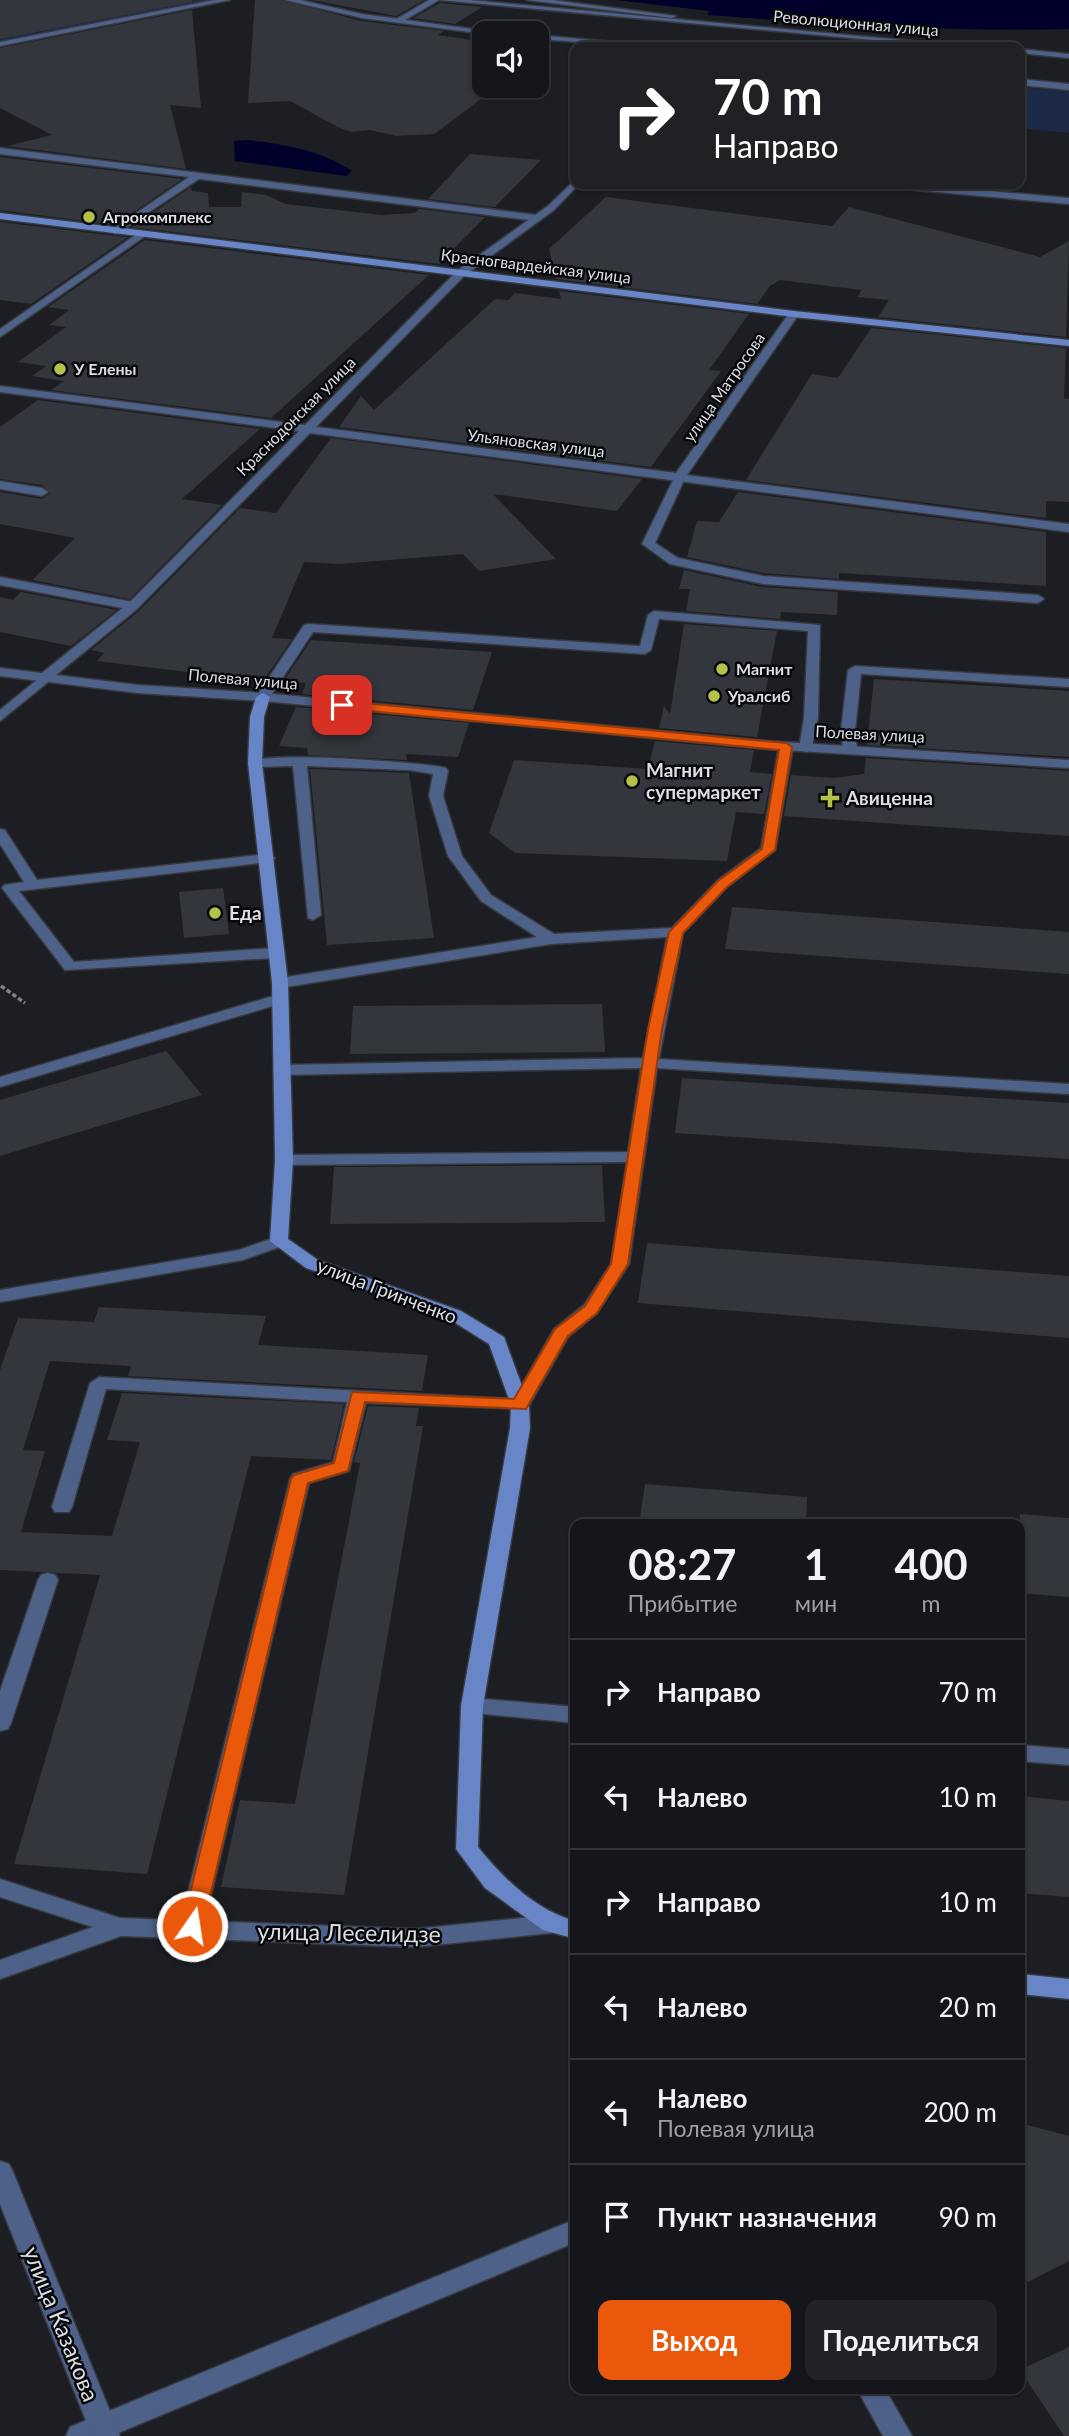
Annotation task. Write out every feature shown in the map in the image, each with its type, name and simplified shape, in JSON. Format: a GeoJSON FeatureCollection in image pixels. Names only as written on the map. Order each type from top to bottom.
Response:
{"type":"FeatureCollection","features":[{"type":"Feature","properties":{"kind":"street"},"geometry":{"type":"LineString","coordinates":[[0,44],[226,0]]}},
{"type":"Feature","properties":{"kind":"street"},"geometry":{"type":"LineString","coordinates":[[289,0],[397,21],[472,30]]}},
{"type":"Feature","properties":{"kind":"street"},"geometry":{"type":"LineString","coordinates":[[397,21],[435,0]]}},
{"type":"Feature","properties":{"kind":"street","name":"Революционная улица"},"geometry":{"type":"LineString","coordinates":[[443,0],[917,42]]}},
{"type":"Feature","properties":{"kind":"street"},"geometry":{"type":"LineString","coordinates":[[531,0],[672,16]]}},
{"type":"Feature","properties":{"kind":"street"},"geometry":{"type":"LineString","coordinates":[[549,38],[591,42]]}},
{"type":"Feature","properties":{"kind":"street"},"geometry":{"type":"LineString","coordinates":[[1025,51],[1069,55]]}},
{"type":"Feature","properties":{"kind":"street"},"geometry":{"type":"LineString","coordinates":[[1025,83],[1069,87]]}},
{"type":"Feature","properties":{"kind":"street"},"geometry":{"type":"LineString","coordinates":[[0,151],[537,218]]}},
{"type":"Feature","properties":{"kind":"street"},"geometry":{"type":"LineString","coordinates":[[116,230],[197,176]]}},
{"type":"Feature","properties":{"kind":"street","name":"Краснодонская улица"},"geometry":{"type":"LineString","coordinates":[[0,717],[133,606],[304,429],[461,273],[537,218],[570,187]]}},
{"type":"Feature","properties":{"kind":"street"},"geometry":{"type":"LineString","coordinates":[[937,189],[1069,201]]}},
{"type":"Feature","properties":{"kind":"street","name":"Красногвардейская улица"},"geometry":{"type":"LineString","coordinates":[[0,216],[794,314],[1069,343]]}},
{"type":"Feature","properties":{"kind":"street"},"geometry":{"type":"LineString","coordinates":[[0,334],[144,234]]}},
{"type":"Feature","properties":{"kind":"street","name":"улица Матросова"},"geometry":{"type":"LineString","coordinates":[[794,314],[679,478],[648,544],[674,561],[763,580],[1038,599]]}},
{"type":"Feature","properties":{"kind":"street","name":"Ульяновская улица"},"geometry":{"type":"LineString","coordinates":[[0,389],[1069,528]]}},
{"type":"Feature","properties":{"kind":"street"},"geometry":{"type":"LineString","coordinates":[[0,485],[42,492]]}},
{"type":"Feature","properties":{"kind":"street"},"geometry":{"type":"LineString","coordinates":[[0,581],[133,606]]}},
{"type":"Feature","properties":{"kind":"street"},"geometry":{"type":"LineString","coordinates":[[0,1296],[243,1255],[279,1241],[284,1160],[280,991],[268,858],[255,763],[257,717],[263,697],[309,628],[645,650],[654,615],[815,628],[811,718],[806,748]]}},
{"type":"Feature","properties":{"kind":"street"},"geometry":{"type":"LineString","coordinates":[[850,750],[848,732],[855,670],[1069,683]]}},
{"type":"Feature","properties":{"kind":"street","name":"Полевая улица"},"geometry":{"type":"LineString","coordinates":[[0,672],[43,679],[263,697],[786,747],[1069,764]]}},
{"type":"Feature","properties":{"kind":"street"},"geometry":{"type":"LineString","coordinates":[[62,1507],[99,1383],[520,1405],[561,1333],[592,1309],[620,1264],[650,1063],[676,932],[722,884],[768,850],[786,747]]}},
{"type":"Feature","properties":{"kind":"street"},"geometry":{"type":"LineString","coordinates":[[300,762],[313,915]]}},
{"type":"Feature","properties":{"kind":"street"},"geometry":{"type":"LineString","coordinates":[[255,763],[409,766],[441,771],[436,796],[454,856],[486,898],[551,939]]}},
{"type":"Feature","properties":{"kind":"street"},"geometry":{"type":"LineString","coordinates":[[0,833],[33,885]]}},
{"type":"Feature","properties":{"kind":"street"},"geometry":{"type":"LineString","coordinates":[[5,887],[268,858]]}},
{"type":"Feature","properties":{"kind":"street"},"geometry":{"type":"LineString","coordinates":[[5,887],[70,967],[275,953]]}},
{"type":"Feature","properties":{"kind":"street"},"geometry":{"type":"LineString","coordinates":[[0,1082],[280,991],[551,939],[676,932]]}},
{"type":"Feature","properties":{"kind":"street"},"geometry":{"type":"LineString","coordinates":[[281,1070],[650,1063],[1069,1089]]}},
{"type":"Feature","properties":{"kind":"street"},"geometry":{"type":"LineString","coordinates":[[284,1160],[638,1157]]}},
{"type":"Feature","properties":{"kind":"street","name":"улица Гринченко"},"geometry":{"type":"LineString","coordinates":[[279,1241],[312,1264],[455,1315],[496,1341],[520,1405],[520,1428],[472,1706],[467,1849],[493,1882],[551,1924]]}},
{"type":"Feature","properties":{"kind":"street"},"geometry":{"type":"LineString","coordinates":[[191,1929],[300,1479],[342,1466],[358,1396]]}},
{"type":"Feature","properties":{"kind":"street"},"geometry":{"type":"LineString","coordinates":[[0,1723],[48,1580]]}},
{"type":"Feature","properties":{"kind":"street"},"geometry":{"type":"LineString","coordinates":[[472,1706],[570,1714]]}},
{"type":"Feature","properties":{"kind":"street"},"geometry":{"type":"LineString","coordinates":[[1025,1753],[1069,1757]]}},
{"type":"Feature","properties":{"kind":"street","name":"улица Леселидзе"},"geometry":{"type":"LineString","coordinates":[[0,1888],[120,1927],[415,1938],[551,1924],[570,1929]]}},
{"type":"Feature","properties":{"kind":"street"},"geometry":{"type":"LineString","coordinates":[[0,1970],[120,1927]]}},
{"type":"Feature","properties":{"kind":"street"},"geometry":{"type":"LineString","coordinates":[[1025,1985],[1069,1989]]}},
{"type":"Feature","properties":{"kind":"street","name":"улица Казакова"},"geometry":{"type":"LineString","coordinates":[[0,2172],[97,2433]]}},
{"type":"Feature","properties":{"kind":"street"},"geometry":{"type":"LineString","coordinates":[[97,2433],[570,2233]]}},
{"type":"Feature","properties":{"kind":"street"},"geometry":{"type":"LineString","coordinates":[[873,2394],[898,2436]]}},
{"type":"Feature","properties":{"kind":"path"},"geometry":{"type":"LineString","coordinates":[[1,986],[25,1003]]}},
{"type":"Feature","properties":{"kind":"shaded area"},"geometry":{"type":"Polygon","coordinates":[[[135,0],[218,0],[0,45],[0,32],[135,0]]]}},
{"type":"Feature","properties":{"kind":"shaded area"},"geometry":{"type":"Polygon","coordinates":[[[615,0],[1069,0],[1069,29],[933,28],[797,21],[707,15],[710,11],[615,0]]]}},
{"type":"Feature","properties":{"kind":"shaded area"},"geometry":{"type":"Polygon","coordinates":[[[1025,88],[1069,92],[1069,133],[1025,129],[1025,88]]]}},
{"type":"Feature","properties":{"kind":"shaded area"},"geometry":{"type":"Polygon","coordinates":[[[249,140],[316,153],[352,171],[346,176],[235,161],[234,141],[249,140]]]}},
{"type":"Feature","properties":{"kind":"building"},"geometry":{"type":"Polygon","coordinates":[[[0,0],[192,0],[192,2],[0,39],[0,0]]]}},
{"type":"Feature","properties":{"kind":"building"},"geometry":{"type":"Polygon","coordinates":[[[255,0],[282,0],[361,21],[444,31],[438,35],[472,40],[472,98],[482,98],[434,134],[396,136],[370,130],[351,132],[290,101],[248,103],[255,0]]]}},
{"type":"Feature","properties":{"kind":"building"},"geometry":{"type":"Polygon","coordinates":[[[312,0],[424,0],[396,16],[312,0]]]}},
{"type":"Feature","properties":{"kind":"building"},"geometry":{"type":"Polygon","coordinates":[[[440,3],[482,7],[455,24],[413,18],[440,3]]]}},
{"type":"Feature","properties":{"kind":"building"},"geometry":{"type":"Polygon","coordinates":[[[192,10],[201,108],[170,105],[186,169],[7,146],[52,135],[0,108],[0,48],[192,10]]]}},
{"type":"Feature","properties":{"kind":"building"},"geometry":{"type":"Polygon","coordinates":[[[470,154],[541,160],[495,207],[428,199],[470,154]]]}},
{"type":"Feature","properties":{"kind":"building"},"geometry":{"type":"Polygon","coordinates":[[[0,157],[182,179],[115,225],[0,210],[0,157]]]}},
{"type":"Feature","properties":{"kind":"building"},"geometry":{"type":"Polygon","coordinates":[[[191,187],[192,191],[208,193],[209,207],[241,207],[242,192],[266,195],[286,204],[381,215],[415,213],[419,209],[485,217],[439,264],[132,227],[191,187]]]}},
{"type":"Feature","properties":{"kind":"building"},"geometry":{"type":"Polygon","coordinates":[[[606,197],[832,226],[849,207],[1040,257],[1069,241],[1066,337],[878,317],[889,300],[857,297],[862,290],[780,280],[770,286],[757,304],[556,279],[549,249],[606,197]]]}},
{"type":"Feature","properties":{"kind":"building"},"geometry":{"type":"Polygon","coordinates":[[[0,222],[128,237],[31,304],[0,300],[0,222]]]}},
{"type":"Feature","properties":{"kind":"building"},"geometry":{"type":"Polygon","coordinates":[[[145,240],[429,275],[271,418],[51,390],[64,381],[32,376],[46,366],[18,362],[66,327],[49,325],[69,310],[48,307],[145,240]]]}},
{"type":"Feature","properties":{"kind":"building"},"geometry":{"type":"Polygon","coordinates":[[[559,291],[749,314],[709,370],[721,371],[651,467],[339,427],[361,396],[374,410],[495,299],[508,300],[515,293],[561,299],[559,291]]]}},
{"type":"Feature","properties":{"kind":"building"},"geometry":{"type":"Polygon","coordinates":[[[871,328],[1066,348],[1064,398],[1069,399],[1069,502],[1046,501],[1046,518],[746,480],[812,374],[838,378],[871,328]]]}},
{"type":"Feature","properties":{"kind":"building"},"geometry":{"type":"Polygon","coordinates":[[[38,400],[260,429],[182,499],[222,505],[130,599],[32,580],[75,538],[0,524],[0,492],[42,499],[50,493],[42,485],[0,479],[0,427],[38,400]]]}},
{"type":"Feature","properties":{"kind":"building"},"geometry":{"type":"Polygon","coordinates":[[[331,438],[642,479],[617,511],[493,494],[556,559],[479,571],[463,554],[340,564],[304,562],[272,638],[292,639],[263,681],[227,680],[228,677],[97,661],[104,653],[91,650],[139,611],[240,508],[276,513],[331,438]]]}},
{"type":"Feature","properties":{"kind":"building"},"geometry":{"type":"Polygon","coordinates":[[[738,492],[1046,532],[1046,586],[839,573],[839,579],[763,573],[687,557],[697,521],[719,522],[738,492]]]}},
{"type":"Feature","properties":{"kind":"building"},"geometry":{"type":"Polygon","coordinates":[[[684,570],[762,587],[838,592],[837,615],[781,612],[780,619],[686,611],[690,589],[679,589],[684,570]]]}},
{"type":"Feature","properties":{"kind":"building"},"geometry":{"type":"Polygon","coordinates":[[[21,592],[117,610],[71,646],[0,632],[0,597],[13,600],[21,592]]]}},
{"type":"Feature","properties":{"kind":"building","name":"Магнит"},"geometry":{"type":"Polygon","coordinates":[[[684,624],[777,631],[757,737],[659,728],[664,706],[670,714],[684,624]]]}},
{"type":"Feature","properties":{"kind":"building"},"geometry":{"type":"Polygon","coordinates":[[[311,640],[492,652],[473,710],[302,694],[306,683],[283,682],[311,640]]]}},
{"type":"Feature","properties":{"kind":"building"},"geometry":{"type":"Polygon","coordinates":[[[874,679],[1069,691],[1069,757],[867,745],[874,679]]]}},
{"type":"Feature","properties":{"kind":"building"},"geometry":{"type":"Polygon","coordinates":[[[296,707],[469,723],[458,757],[406,754],[407,760],[308,755],[307,748],[279,746],[296,707]]]}},
{"type":"Feature","properties":{"kind":"building"},"geometry":{"type":"Polygon","coordinates":[[[655,741],[754,750],[750,772],[772,774],[764,814],[736,812],[727,861],[515,853],[489,833],[514,760],[648,769],[655,741]]]}},
{"type":"Feature","properties":{"kind":"building"},"geometry":{"type":"Polygon","coordinates":[[[866,758],[1069,771],[1069,836],[784,816],[791,775],[834,778],[864,774],[866,758]]]}},
{"type":"Feature","properties":{"kind":"building"},"geometry":{"type":"Polygon","coordinates":[[[310,769],[409,773],[434,938],[327,945],[310,769]]]}},
{"type":"Feature","properties":{"kind":"building"},"geometry":{"type":"Polygon","coordinates":[[[223,888],[229,934],[184,938],[179,892],[223,888]]]}},
{"type":"Feature","properties":{"kind":"building"},"geometry":{"type":"Polygon","coordinates":[[[732,907],[1069,932],[1069,974],[725,949],[732,907]]]}},
{"type":"Feature","properties":{"kind":"building"},"geometry":{"type":"Polygon","coordinates":[[[602,1004],[605,1052],[350,1054],[353,1006],[602,1004]]]}},
{"type":"Feature","properties":{"kind":"building"},"geometry":{"type":"Polygon","coordinates":[[[166,1051],[202,1095],[0,1156],[0,1100],[166,1051]]]}},
{"type":"Feature","properties":{"kind":"building"},"geometry":{"type":"Polygon","coordinates":[[[682,1078],[1069,1103],[1069,1159],[675,1133],[682,1078]]]}},
{"type":"Feature","properties":{"kind":"building"},"geometry":{"type":"Polygon","coordinates":[[[602,1165],[605,1222],[330,1224],[334,1167],[602,1165]]]}},
{"type":"Feature","properties":{"kind":"building"},"geometry":{"type":"Polygon","coordinates":[[[647,1243],[1069,1276],[1069,1338],[638,1303],[647,1243]]]}},
{"type":"Feature","properties":{"kind":"building"},"geometry":{"type":"Polygon","coordinates":[[[99,1307],[266,1316],[258,1345],[428,1355],[422,1391],[128,1376],[131,1366],[50,1361],[23,1450],[45,1451],[21,1532],[112,1536],[140,1442],[107,1440],[122,1393],[344,1404],[331,1460],[251,1456],[147,1874],[14,1864],[100,1575],[0,1570],[0,1370],[18,1318],[94,1322],[99,1307]]]}},
{"type":"Feature","properties":{"kind":"building"},"geometry":{"type":"Polygon","coordinates":[[[368,1406],[419,1408],[416,1426],[423,1426],[344,1895],[221,1887],[240,1800],[295,1804],[360,1463],[354,1462],[368,1406]]]}},
{"type":"Feature","properties":{"kind":"building"},"geometry":{"type":"Polygon","coordinates":[[[645,1484],[807,1497],[806,1519],[640,1519],[645,1484]]]}},
{"type":"Feature","properties":{"kind":"building"},"geometry":{"type":"Polygon","coordinates":[[[1020,1514],[1069,1518],[1069,1597],[1025,1593],[1025,1519],[1020,1519],[1020,1514]]]}},
{"type":"Feature","properties":{"kind":"building"},"geometry":{"type":"Polygon","coordinates":[[[1025,1797],[1069,1801],[1069,1897],[1025,1893],[1025,1797]]]}},
{"type":"Feature","properties":{"kind":"building"},"geometry":{"type":"Polygon","coordinates":[[[1025,2124],[1069,2136],[1069,2261],[1025,2283],[1025,2124]]]}},
{"type":"Feature","properties":{"kind":"building"},"geometry":{"type":"Polygon","coordinates":[[[1069,2347],[1069,2436],[1064,2436],[1025,2378],[1025,2368],[1069,2347]]]}},
{"type":"Feature","properties":{"kind":"place","name":"Агрокомплекс"},"geometry":{"type":"Point","coordinates":[89,217]}},
{"type":"Feature","properties":{"kind":"place","name":"У Елены"},"geometry":{"type":"Point","coordinates":[60,369]}},
{"type":"Feature","properties":{"kind":"place","name":"Магнит"},"geometry":{"type":"Point","coordinates":[722,669]}},
{"type":"Feature","properties":{"kind":"place","name":"Уралсиб"},"geometry":{"type":"Point","coordinates":[714,696]}},
{"type":"Feature","properties":{"kind":"place","name":"Магнит супермаркет"},"geometry":{"type":"Point","coordinates":[632,781]}},
{"type":"Feature","properties":{"kind":"place","name":"Авиценна"},"geometry":{"type":"Point","coordinates":[830,798]}},
{"type":"Feature","properties":{"kind":"place","name":"Еда"},"geometry":{"type":"Point","coordinates":[215,913]}},
{"type":"Feature","properties":{"kind":"route"},"geometry":{"type":"LineString","coordinates":[[192,1926],[300,1479],[342,1466],[358,1396],[520,1405],[561,1333],[592,1309],[620,1264],[655,1029],[676,932],[722,884],[768,850],[786,747],[342,705]]}}]}
